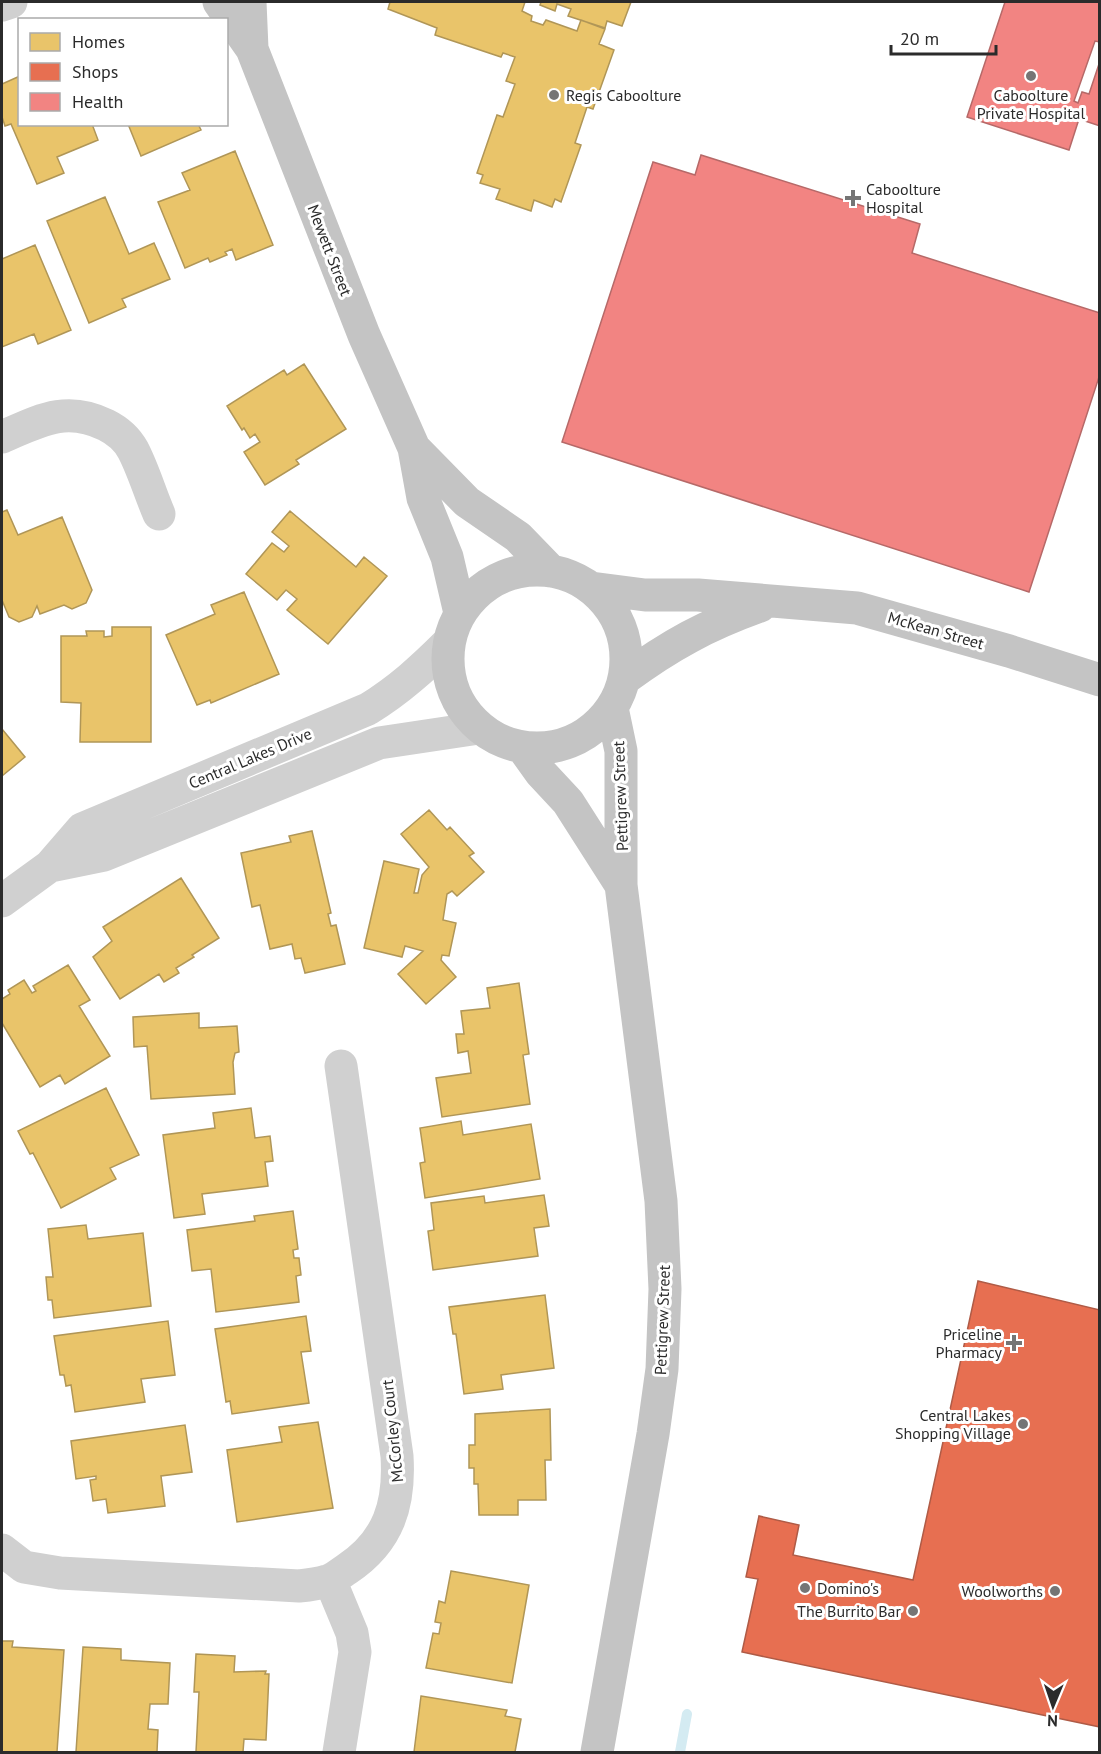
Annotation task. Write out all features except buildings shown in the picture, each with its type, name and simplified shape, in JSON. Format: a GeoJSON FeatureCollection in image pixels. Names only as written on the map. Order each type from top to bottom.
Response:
{"type":"FeatureCollection","features":[{"type":"Feature","properties":{"kind":"main road","name":"Mewett Street"},"geometry":{"type":"LineString","coordinates":[[219,2],[252,49],[364,335],[414,448],[423,498],[447,557],[460,613]]}},
{"type":"Feature","properties":{"kind":"main road","name":"Mewett Street"},"geometry":{"type":"LineString","coordinates":[[250,2],[252,49]]}},
{"type":"Feature","properties":{"kind":"main road","name":"Mewett Street"},"geometry":{"type":"LineString","coordinates":[[414,448],[467,502],[518,537],[550,571]]}},
{"type":"Feature","properties":{"kind":"main road"},"geometry":{"type":"LineString","coordinates":[[524,570],[550,571],[572,577],[591,588],[609,606],[621,629],[627,654],[618,694],[595,728],[573,741],[549,748],[523,748],[500,741],[479,728],[463,711],[452,690],[447,666],[448,643],[460,613],[476,593],[498,578],[524,570]]}},
{"type":"Feature","properties":{"kind":"main road","name":"McKean Street"},"geometry":{"type":"LineString","coordinates":[[591,588],[768,603],[806,602],[857,608],[1009,651],[1100,680]]}},
{"type":"Feature","properties":{"kind":"main road","name":"McKean Street"},"geometry":{"type":"LineString","coordinates":[[618,694],[658,654],[710,624],[768,603]]}},
{"type":"Feature","properties":{"kind":"main road","name":"Pettigrew Street"},"geometry":{"type":"LineString","coordinates":[[597,1752],[653,1434],[662,1369],[665,1289],[661,1201],[621,885],[621,751],[618,694]]}},
{"type":"Feature","properties":{"kind":"main road","name":"Pettigrew Street"},"geometry":{"type":"LineString","coordinates":[[523,748],[568,802],[621,885]]}},
{"type":"Feature","properties":{"kind":"street"},"geometry":{"type":"LineString","coordinates":[[2,5],[11,2]]}},
{"type":"Feature","properties":{"kind":"street"},"geometry":{"type":"LineString","coordinates":[[2,437],[48,418],[71,414],[94,419],[115,429],[132,448],[159,514]]}},
{"type":"Feature","properties":{"kind":"street","name":"Central Lakes Drive"},"geometry":{"type":"LineString","coordinates":[[2,901],[50,866],[82,829],[368,708],[392,695],[421,671],[448,643]]}},
{"type":"Feature","properties":{"kind":"street","name":"Central Lakes Drive"},"geometry":{"type":"LineString","coordinates":[[50,866],[104,855],[379,743],[479,728]]}},
{"type":"Feature","properties":{"kind":"street","name":"McCorley Court"},"geometry":{"type":"LineString","coordinates":[[2,1551],[24,1567],[60,1573],[299,1586],[330,1580],[358,1561],[375,1545],[389,1522],[399,1486],[396,1444],[341,1066]]}},
{"type":"Feature","properties":{"kind":"street"},"geometry":{"type":"LineString","coordinates":[[330,1580],[352,1633],[355,1652],[339,1752]]}},
{"type":"Feature","properties":{"kind":"waterway"},"geometry":{"type":"LineString","coordinates":[[680,1752],[687,1714]]}},
{"type":"Feature","properties":{"kind":"place","name":"Caboolture Private Hospital"},"geometry":{"type":"Point","coordinates":[1031,76]}},
{"type":"Feature","properties":{"kind":"place","name":"Regis Caboolture"},"geometry":{"type":"Point","coordinates":[554,95]}},
{"type":"Feature","properties":{"kind":"place","name":"Caboolture Hospital"},"geometry":{"type":"Point","coordinates":[853,198]}},
{"type":"Feature","properties":{"kind":"place","name":"Priceline Pharmacy"},"geometry":{"type":"Point","coordinates":[1014,1343]}},
{"type":"Feature","properties":{"kind":"place","name":"Central Lakes Shopping Village"},"geometry":{"type":"Point","coordinates":[1023,1424]}},
{"type":"Feature","properties":{"kind":"place","name":"Domino's"},"geometry":{"type":"Point","coordinates":[805,1588]}},
{"type":"Feature","properties":{"kind":"place","name":"Woolworths"},"geometry":{"type":"Point","coordinates":[1055,1591]}},
{"type":"Feature","properties":{"kind":"place","name":"The Burrito Bar"},"geometry":{"type":"Point","coordinates":[913,1611]}}]}
